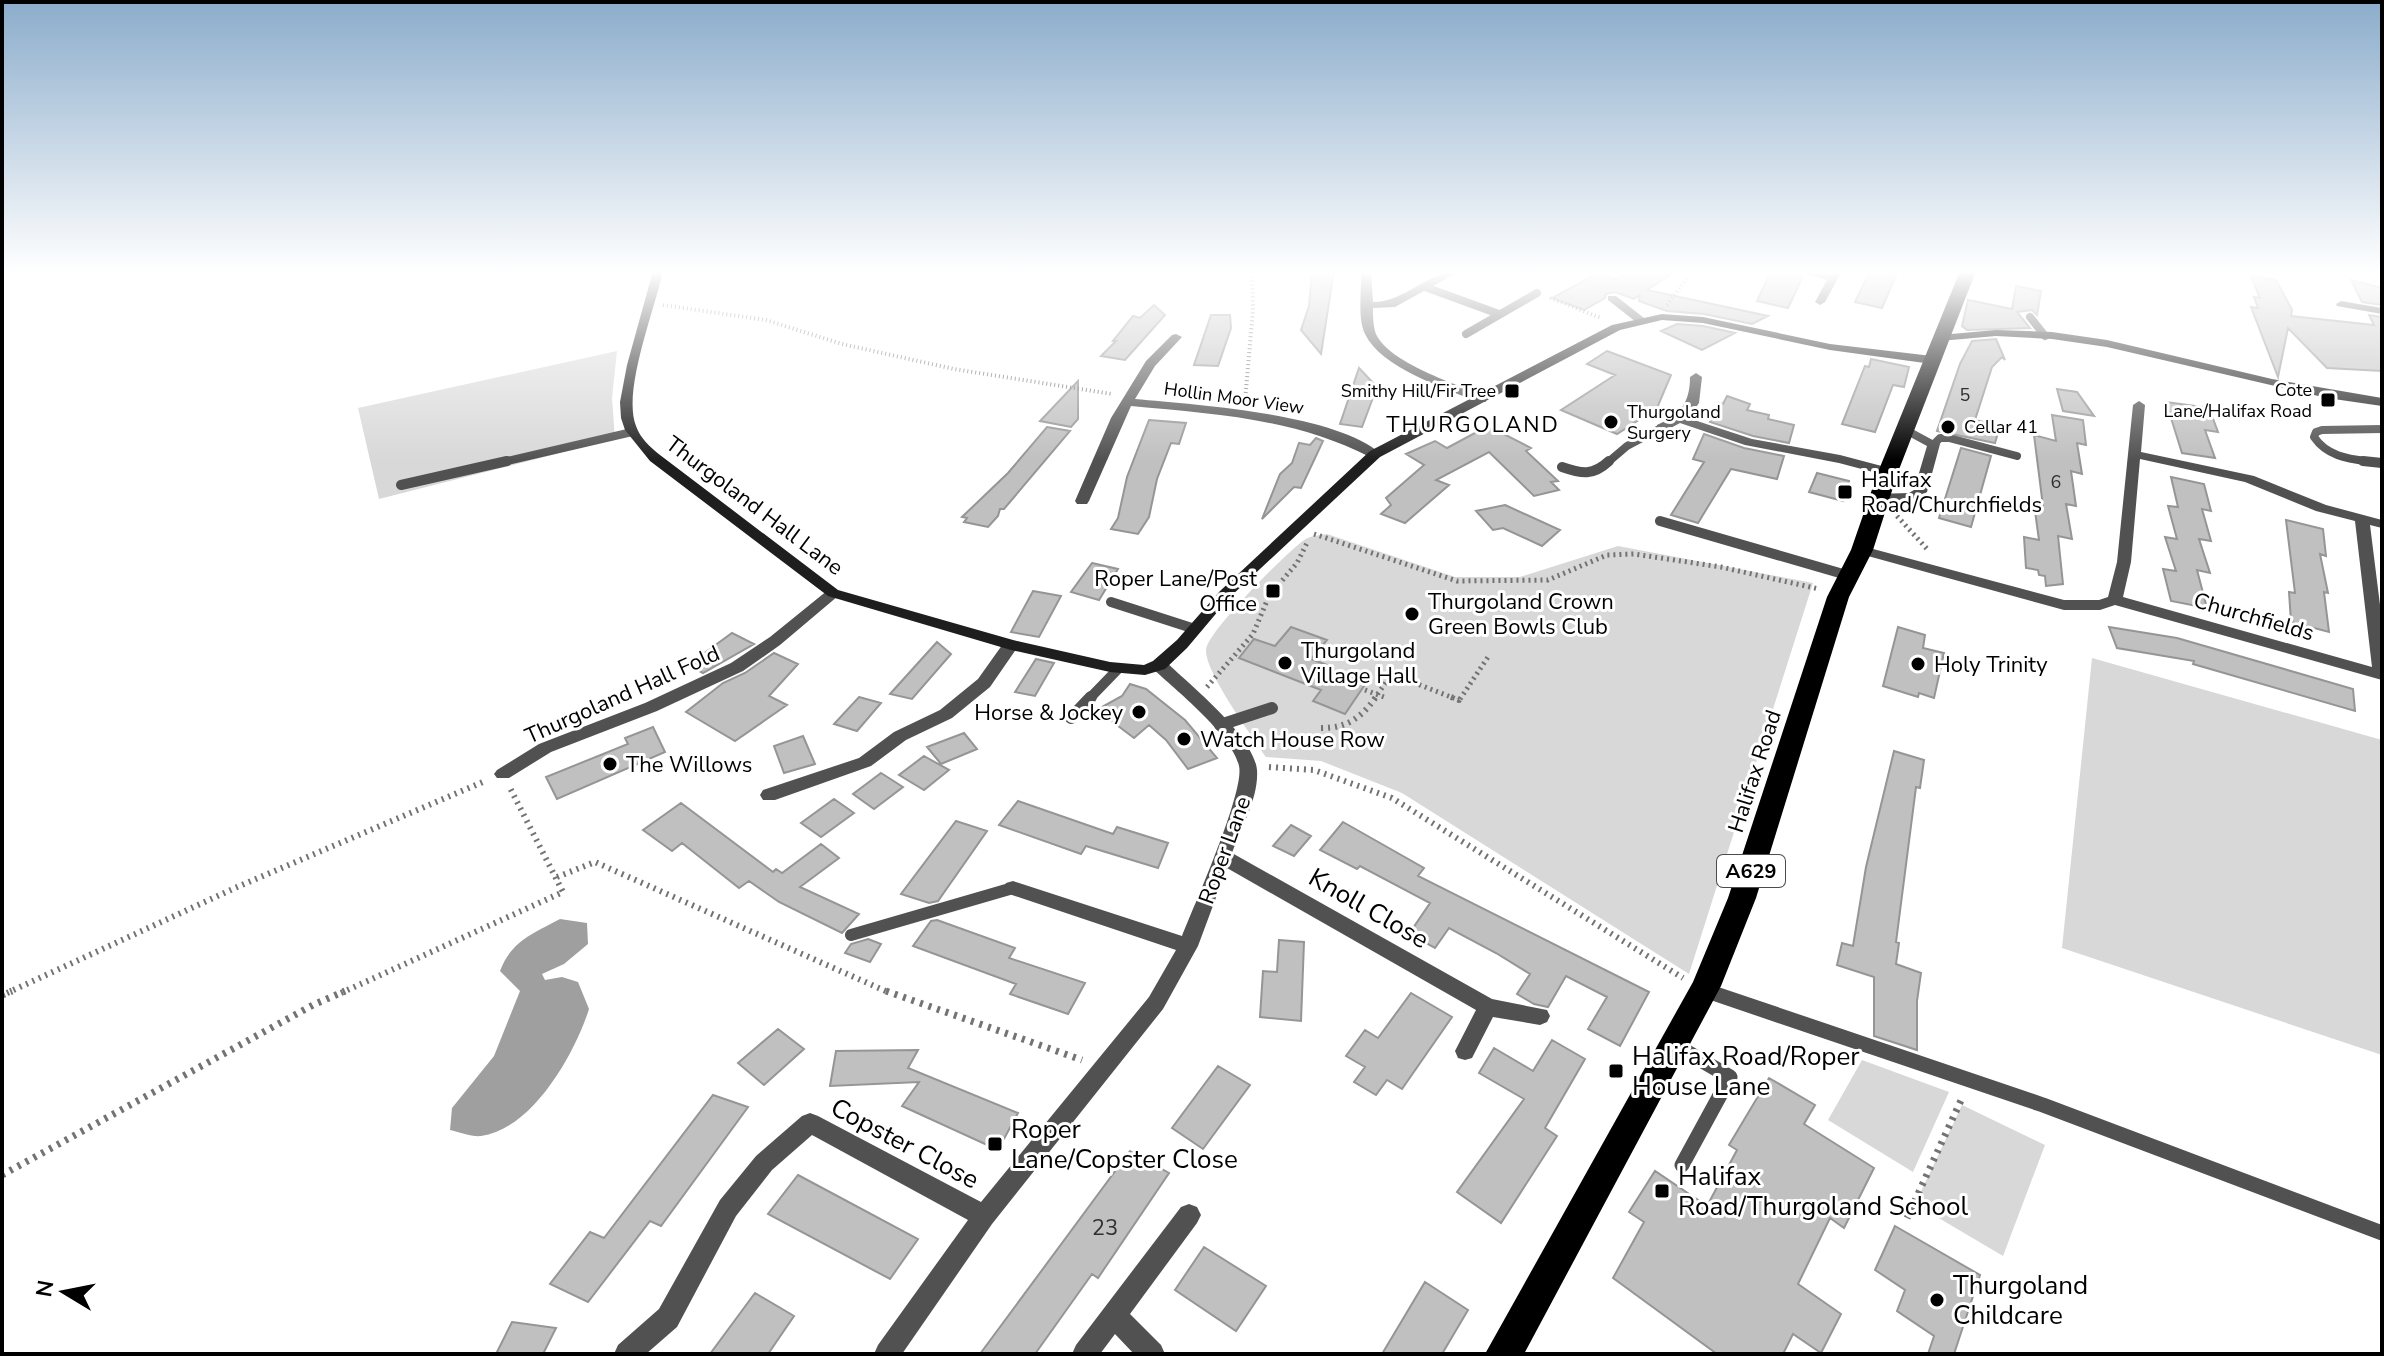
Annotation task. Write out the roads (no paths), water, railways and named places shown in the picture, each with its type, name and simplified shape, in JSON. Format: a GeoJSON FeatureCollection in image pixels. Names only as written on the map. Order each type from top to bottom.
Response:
{"type":"FeatureCollection","features":[{"type":"Feature","properties":{"kind":"highway","name":"Halifax Road"},"geometry":{"type":"LineString","coordinates":[[1504,1354],[1705,988],[1742,898],[1845,585],[1862,550],[1942,334]]}},
{"type":"Feature","properties":{"kind":"street"},"geometry":{"type":"LineString","coordinates":[[632,432],[627,418],[628,401],[641,334]]}},
{"type":"Feature","properties":{"kind":"street"},"geometry":{"type":"LineString","coordinates":[[1371,334],[1378,345],[1395,358],[1482,399]]}},
{"type":"Feature","properties":{"kind":"street"},"geometry":{"type":"LineString","coordinates":[[1159,665],[1225,594],[1375,454],[1601,334]]}},
{"type":"Feature","properties":{"kind":"street"},"geometry":{"type":"LineString","coordinates":[[1772,334],[1877,356],[1936,349],[1982,334]]}},
{"type":"Feature","properties":{"kind":"street"},"geometry":{"type":"LineString","coordinates":[[2011,334],[2114,346],[2247,377],[2382,402]]}},
{"type":"Feature","properties":{"kind":"street","name":"Hollin Moor View"},"geometry":{"type":"LineString","coordinates":[[1082,501],[1117,418],[1150,364],[1176,337]]}},
{"type":"Feature","properties":{"kind":"street"},"geometry":{"type":"LineString","coordinates":[[1661,428],[1682,420],[1693,405],[1696,377]]}},
{"type":"Feature","properties":{"kind":"street","name":"Hollin Moor View"},"geometry":{"type":"LineString","coordinates":[[1131,399],[1244,414],[1327,431],[1375,454]]}},
{"type":"Feature","properties":{"kind":"street"},"geometry":{"type":"LineString","coordinates":[[2115,600],[2124,562],[2139,405]]}},
{"type":"Feature","properties":{"kind":"street"},"geometry":{"type":"LineString","coordinates":[[1682,420],[1750,442],[1840,459],[1912,497],[1920,492],[1934,444],[1905,429]]}},
{"type":"Feature","properties":{"kind":"street","name":"Thurgoland Hall Lane"},"geometry":{"type":"LineString","coordinates":[[632,432],[655,458],[833,593],[1011,645],[1118,669],[1145,670],[1159,665]]}},
{"type":"Feature","properties":{"kind":"street"},"geometry":{"type":"LineString","coordinates":[[2134,454],[2249,479],[2321,508],[2382,524]]}},
{"type":"Feature","properties":{"kind":"street","name":"Churchfields"},"geometry":{"type":"LineString","coordinates":[[1862,550],[2064,605],[2100,605],[2115,600],[2382,675],[2362,519]]}},
{"type":"Feature","properties":{"kind":"street","name":"Thurgoland Hall Fold"},"geometry":{"type":"LineString","coordinates":[[503,774],[545,748],[651,707],[737,667],[775,641],[833,593]]}},
{"type":"Feature","properties":{"kind":"street"},"geometry":{"type":"LineString","coordinates":[[769,795],[865,762],[900,736],[946,714],[984,683],[1011,645]]}},
{"type":"Feature","properties":{"kind":"street","name":"Roper Lane"},"geometry":{"type":"LineString","coordinates":[[887,1354],[984,1216],[1156,1003],[1188,946],[1246,792],[1248,766],[1241,751],[1220,725],[1159,665]]}},
{"type":"Feature","properties":{"kind":"street","name":"Knoll Close"},"geometry":{"type":"LineString","coordinates":[[1223,857],[1488,1007],[1540,1016]]}},
{"type":"Feature","properties":{"kind":"street"},"geometry":{"type":"LineString","coordinates":[[1013,888],[1188,946]]}},
{"type":"Feature","properties":{"kind":"street"},"geometry":{"type":"LineString","coordinates":[[1465,1051],[1488,1007]]}},
{"type":"Feature","properties":{"kind":"street","name":"Copster Close"},"geometry":{"type":"LineString","coordinates":[[627,1354],[668,1318],[728,1208],[764,1163],[810,1123],[984,1216]]}},
{"type":"Feature","properties":{"kind":"street"},"geometry":{"type":"LineString","coordinates":[[1085,1354],[1189,1215]]}},
{"type":"Feature","properties":{"kind":"street"},"geometry":{"type":"LineString","coordinates":[[1114,1316],[1152,1354]]}},
{"type":"Feature","properties":{"kind":"lane"},"geometry":{"type":"LineString","coordinates":[[1562,467],[1580,474],[1595,473],[1618,452],[1661,428]]}},
{"type":"Feature","properties":{"kind":"lane"},"geometry":{"type":"LineString","coordinates":[[2382,429],[2322,430],[2316,432],[2314,437],[2318,446],[2336,456],[2382,463]]}},
{"type":"Feature","properties":{"kind":"lane"},"geometry":{"type":"LineString","coordinates":[[401,485],[632,432]]}},
{"type":"Feature","properties":{"kind":"lane"},"geometry":{"type":"LineString","coordinates":[[1934,444],[1940,438],[1949,438],[2017,456]]}},
{"type":"Feature","properties":{"kind":"lane"},"geometry":{"type":"LineString","coordinates":[[1660,521],[1845,585]]}},
{"type":"Feature","properties":{"kind":"lane"},"geometry":{"type":"LineString","coordinates":[[1111,602],[1195,629]]}},
{"type":"Feature","properties":{"kind":"lane"},"geometry":{"type":"LineString","coordinates":[[1071,718],[1118,669]]}},
{"type":"Feature","properties":{"kind":"lane"},"geometry":{"type":"LineString","coordinates":[[1220,725],[1272,708]]}},
{"type":"Feature","properties":{"kind":"lane"},"geometry":{"type":"LineString","coordinates":[[851,935],[1013,888]]}},
{"type":"Feature","properties":{"kind":"lane"},"geometry":{"type":"LineString","coordinates":[[1705,988],[1968,1079],[2382,1233]]}},
{"type":"Feature","properties":{"kind":"lane"},"geometry":{"type":"LineString","coordinates":[[1674,1045],[1730,1077],[1682,1165]]}},
{"type":"Feature","properties":{"kind":"place","name":"Smithy Hill/Fir Tree"},"geometry":{"type":"Point","coordinates":[1512,391]}},
{"type":"Feature","properties":{"kind":"place","name":"Cote Lane/Halifax Road"},"geometry":{"type":"Point","coordinates":[2328,400]}},
{"type":"Feature","properties":{"kind":"place","name":"Thurgoland Surgery"},"geometry":{"type":"Point","coordinates":[1611,422]}},
{"type":"Feature","properties":{"kind":"place","name":"Cellar 41"},"geometry":{"type":"Point","coordinates":[1948,427]}},
{"type":"Feature","properties":{"kind":"place","name":"Halifax Road/Churchfields"},"geometry":{"type":"Point","coordinates":[1845,492]}},
{"type":"Feature","properties":{"kind":"place","name":"Roper Lane/Post Office"},"geometry":{"type":"Point","coordinates":[1273,591]}},
{"type":"Feature","properties":{"kind":"place","name":"Thurgoland Crown Green Bowls Club"},"geometry":{"type":"Point","coordinates":[1412,614]}},
{"type":"Feature","properties":{"kind":"place","name":"Thurgoland Village Hall"},"geometry":{"type":"Point","coordinates":[1285,663]}},
{"type":"Feature","properties":{"kind":"place","name":"Holy Trinity"},"geometry":{"type":"Point","coordinates":[1918,664]}},
{"type":"Feature","properties":{"kind":"place","name":"Horse & Jockey"},"geometry":{"type":"Point","coordinates":[1139,712]}},
{"type":"Feature","properties":{"kind":"place","name":"Watch House Row"},"geometry":{"type":"Point","coordinates":[1184,739]}},
{"type":"Feature","properties":{"kind":"place","name":"The Willows"},"geometry":{"type":"Point","coordinates":[610,764]}},
{"type":"Feature","properties":{"kind":"place","name":"Halifax Road/Roper House Lane"},"geometry":{"type":"Point","coordinates":[1616,1071]}},
{"type":"Feature","properties":{"kind":"place","name":"Roper Lane/Copster Close"},"geometry":{"type":"Point","coordinates":[995,1144]}},
{"type":"Feature","properties":{"kind":"place","name":"Halifax Road/Thurgoland School"},"geometry":{"type":"Point","coordinates":[1662,1191]}},
{"type":"Feature","properties":{"kind":"place","name":"Thurgoland Childcare"},"geometry":{"type":"Point","coordinates":[1937,1300]}},
{"type":"Feature","properties":{"kind":"district","name":"THURGOLAND"},"geometry":{"type":"Point","coordinates":[1473,424]}}]}
